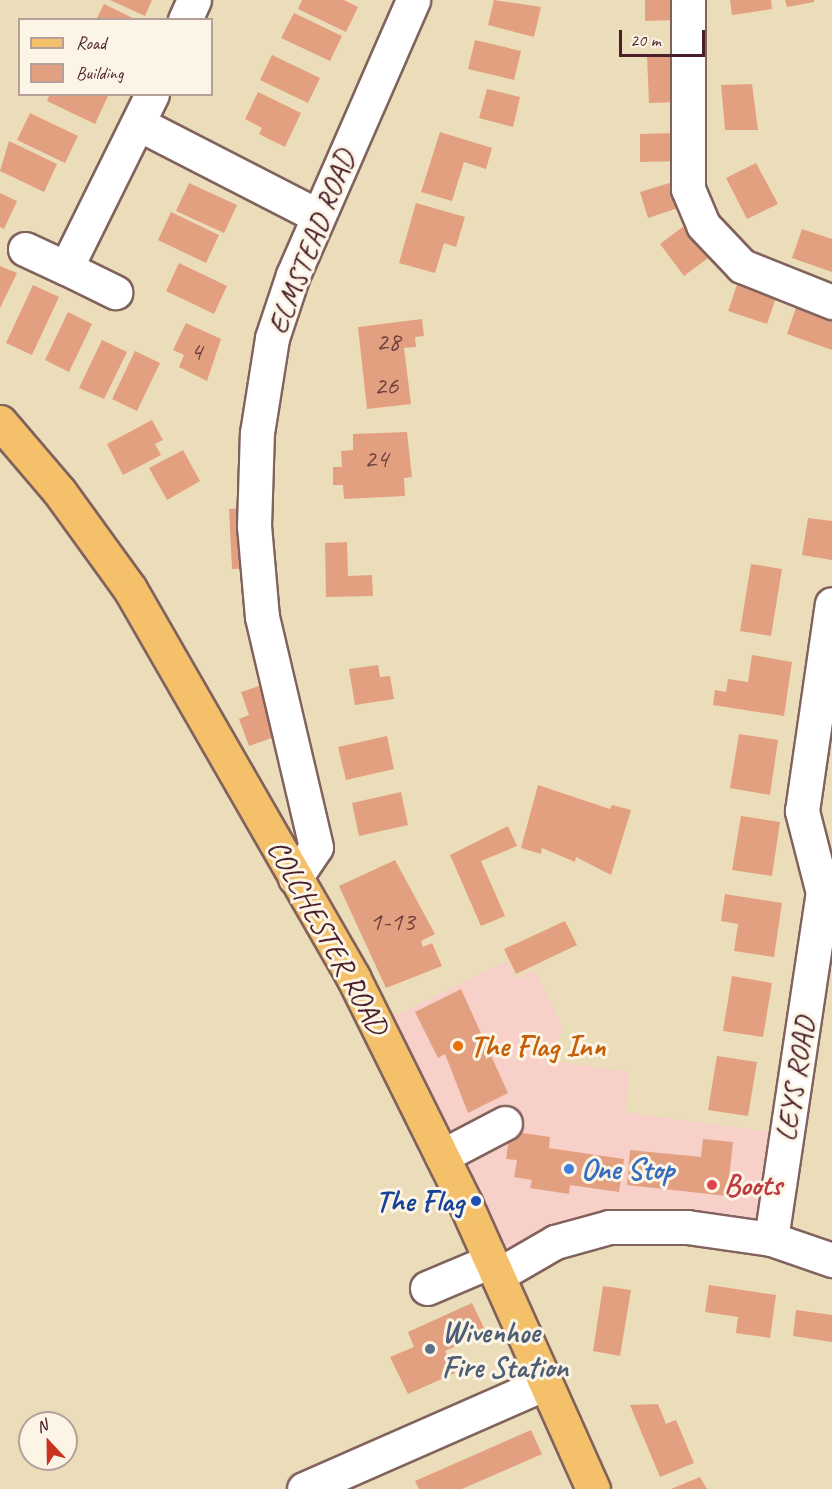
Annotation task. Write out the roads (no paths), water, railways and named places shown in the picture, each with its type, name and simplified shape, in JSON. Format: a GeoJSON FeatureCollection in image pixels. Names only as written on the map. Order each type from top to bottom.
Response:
{"type":"FeatureCollection","features":[{"type":"Feature","properties":{"kind":"main road","name":"COLCHESTER ROAD"},"geometry":{"type":"LineString","coordinates":[[0,422],[59,490],[130,589],[353,977],[442,1156],[593,1489]]}},
{"type":"Feature","properties":{"kind":"street"},"geometry":{"type":"LineString","coordinates":[[186,18],[194,0]]}},
{"type":"Feature","properties":{"kind":"street","name":"ELMSTEAD ROAD"},"geometry":{"type":"LineString","coordinates":[[295,878],[316,847],[262,618],[254,526],[256,456],[272,338],[316,215],[413,0]]}},
{"type":"Feature","properties":{"kind":"street"},"geometry":{"type":"LineString","coordinates":[[688,0],[688,189],[703,225],[742,266],[832,302]]}},
{"type":"Feature","properties":{"kind":"street"},"geometry":{"type":"LineString","coordinates":[[66,268],[146,109],[316,215]]}},
{"type":"Feature","properties":{"kind":"street"},"geometry":{"type":"LineString","coordinates":[[25,249],[115,292]]}},
{"type":"Feature","properties":{"kind":"street","name":"LEYS ROAD"},"geometry":{"type":"LineString","coordinates":[[771,1239],[823,892],[802,811],[830,637],[831,604]]}},
{"type":"Feature","properties":{"kind":"street"},"geometry":{"type":"LineString","coordinates":[[442,1156],[505,1123]]}},
{"type":"Feature","properties":{"kind":"street"},"geometry":{"type":"LineString","coordinates":[[427,1288],[494,1268],[555,1242],[609,1227],[687,1227],[771,1239],[832,1260]]}},
{"type":"Feature","properties":{"kind":"street"},"geometry":{"type":"LineString","coordinates":[[304,1489],[545,1383]]}},
{"type":"Feature","properties":{"kind":"place","name":"The Flag Inn"},"geometry":{"type":"Point","coordinates":[458,1046]}},
{"type":"Feature","properties":{"kind":"place","name":"One Stop"},"geometry":{"type":"Point","coordinates":[569,1169]}},
{"type":"Feature","properties":{"kind":"place","name":"Boots"},"geometry":{"type":"Point","coordinates":[712,1185]}},
{"type":"Feature","properties":{"kind":"place","name":"The Flag"},"geometry":{"type":"Point","coordinates":[476,1201]}},
{"type":"Feature","properties":{"kind":"place","name":"Wivenhoe Fire Station"},"geometry":{"type":"Point","coordinates":[430,1349]}}]}
